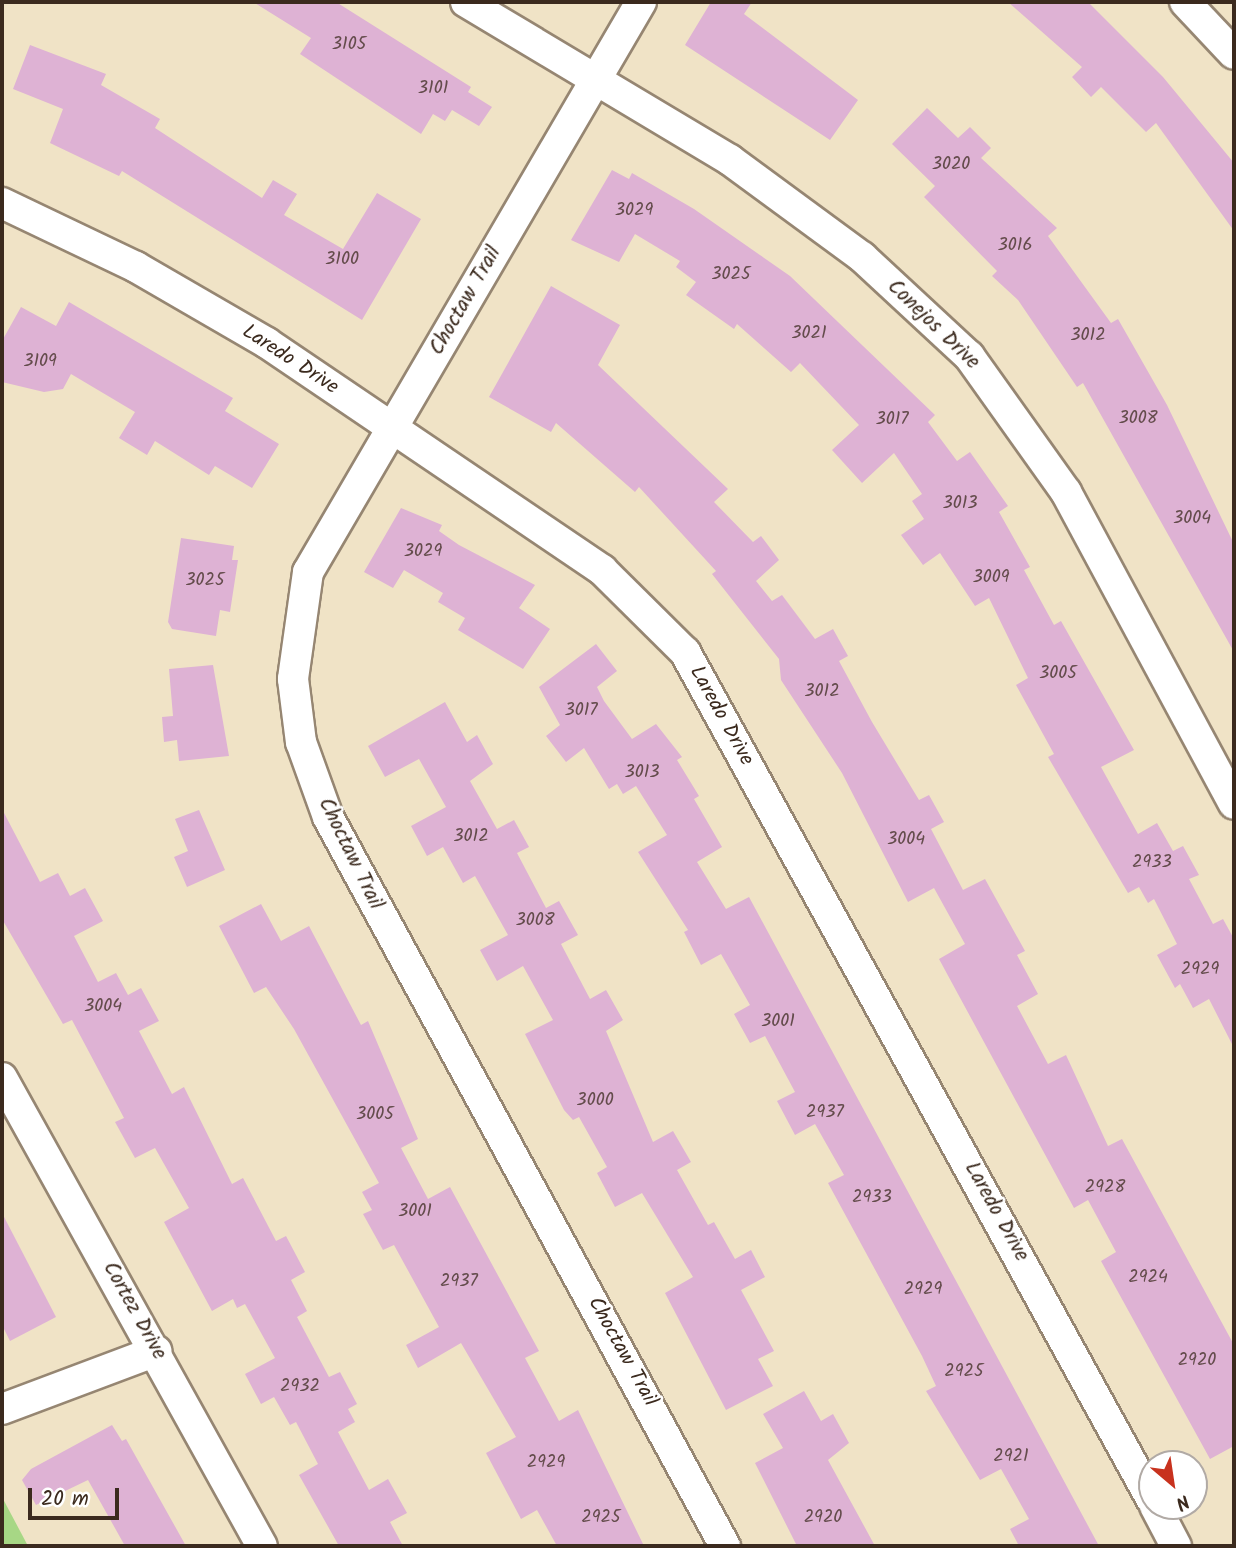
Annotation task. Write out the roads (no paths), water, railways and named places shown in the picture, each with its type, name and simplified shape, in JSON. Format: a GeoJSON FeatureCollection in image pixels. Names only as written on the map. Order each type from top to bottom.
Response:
{"type":"FeatureCollection","features":[{"type":"Feature","properties":{"kind":"street","name":"Conejos Drive"},"geometry":{"type":"LineString","coordinates":[[466,2],[730,160],[862,257],[969,356],[1066,492],[1234,804]]}},
{"type":"Feature","properties":{"kind":"street","name":"Choctaw Trail"},"geometry":{"type":"LineString","coordinates":[[641,2],[308,572],[293,679],[301,742],[328,817],[725,1546]]}},
{"type":"Feature","properties":{"kind":"street"},"geometry":{"type":"LineString","coordinates":[[1185,2],[1234,54]]}},
{"type":"Feature","properties":{"kind":"street","name":"Laredo Drive"},"geometry":{"type":"LineString","coordinates":[[2,203],[136,267],[267,343],[602,570],[685,652],[1138,1475]]}},
{"type":"Feature","properties":{"kind":"street","name":"Cortez Drive"},"geometry":{"type":"LineString","coordinates":[[2,1078],[262,1546]]}},
{"type":"Feature","properties":{"kind":"street"},"geometry":{"type":"LineString","coordinates":[[2,1409],[156,1351]]}},
{"type":"Feature","properties":{"kind":"street"},"geometry":{"type":"LineString","coordinates":[[1162,1520],[1176,1546]]}}]}
